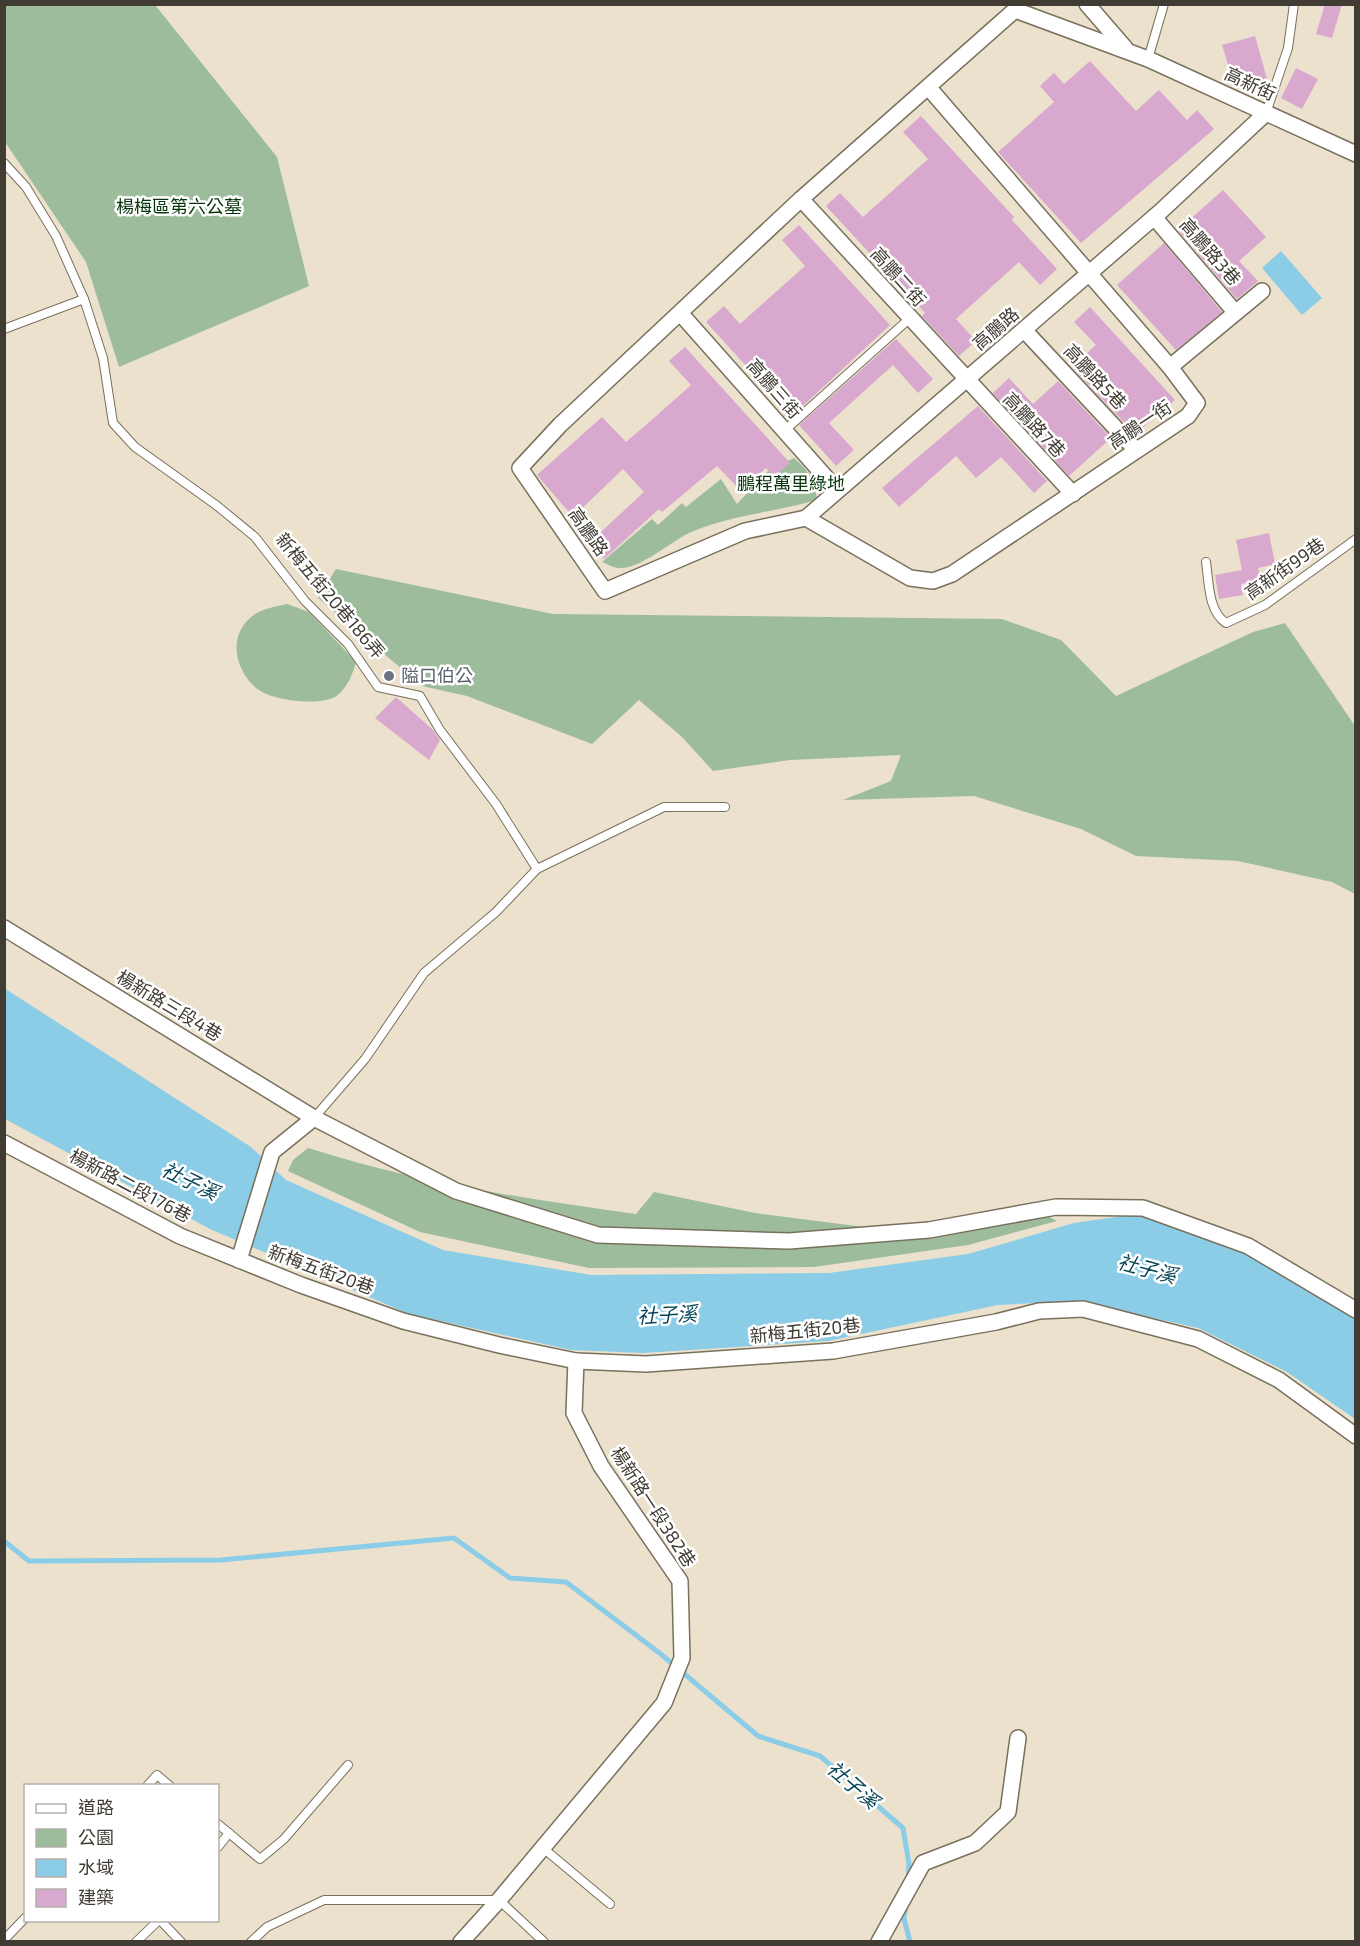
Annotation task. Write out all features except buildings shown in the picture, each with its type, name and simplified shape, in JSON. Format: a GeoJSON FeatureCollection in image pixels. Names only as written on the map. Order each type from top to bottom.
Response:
{"type":"FeatureCollection","features":[{"type":"Feature","properties":{"kind":"street"},"geometry":{"type":"LineString","coordinates":[[1087,4],[1127,50]]}},
{"type":"Feature","properties":{"kind":"street","name":"高鵬路"},"geometry":{"type":"LineString","coordinates":[[1127,50],[1015,10],[801,199],[681,314],[560,425],[520,468],[605,591],[745,531],[806,518],[1025,331],[1154,217],[1266,113]]}},
{"type":"Feature","properties":{"kind":"street","name":"高新街"},"geometry":{"type":"LineString","coordinates":[[1127,50],[1356,154]]}},
{"type":"Feature","properties":{"kind":"street","name":"高鵬一街"},"geometry":{"type":"LineString","coordinates":[[806,518],[910,578],[933,581],[952,574],[1073,495],[1188,416],[1197,403],[1170,367],[929,88]]}},
{"type":"Feature","properties":{"kind":"street","name":"高鵬二街"},"geometry":{"type":"LineString","coordinates":[[801,199],[966,381]]}},
{"type":"Feature","properties":{"kind":"street","name":"高鵬路3巷"},"geometry":{"type":"LineString","coordinates":[[1154,217],[1235,312]]}},
{"type":"Feature","properties":{"kind":"street"},"geometry":{"type":"LineString","coordinates":[[1170,367],[1262,291]]}},
{"type":"Feature","properties":{"kind":"street","name":"高鵬三街"},"geometry":{"type":"LineString","coordinates":[[681,314],[837,490]]}},
{"type":"Feature","properties":{"kind":"street","name":"高鵬路5巷"},"geometry":{"type":"LineString","coordinates":[[1025,331],[1136,450]]}},
{"type":"Feature","properties":{"kind":"street","name":"高鵬路7巷"},"geometry":{"type":"LineString","coordinates":[[966,381],[1073,495]]}},
{"type":"Feature","properties":{"kind":"street","name":"楊新路三段4巷"},"geometry":{"type":"LineString","coordinates":[[4,928],[314,1118],[456,1191],[598,1235],[789,1241],[929,1230],[1056,1207],[1143,1208],[1248,1246],[1356,1310]]}},
{"type":"Feature","properties":{"kind":"street"},"geometry":{"type":"LineString","coordinates":[[240,1255],[272,1152],[314,1118]]}},
{"type":"Feature","properties":{"kind":"street","name":"楊新路二段176巷"},"geometry":{"type":"LineString","coordinates":[[4,1143],[180,1236],[240,1255]]}},
{"type":"Feature","properties":{"kind":"street","name":"新梅五街20巷"},"geometry":{"type":"LineString","coordinates":[[240,1255],[403,1321],[576,1361],[646,1364],[833,1351],[996,1322],[1039,1311],[1083,1309],[1198,1339],[1279,1380],[1356,1436]]}},
{"type":"Feature","properties":{"kind":"street","name":"楊新路一段382巷"},"geometry":{"type":"LineString","coordinates":[[461,1941],[499,1900],[664,1703],[682,1658],[680,1581],[602,1466],[574,1413],[576,1361]]}},
{"type":"Feature","properties":{"kind":"street"},"geometry":{"type":"LineString","coordinates":[[879,1941],[923,1863],[975,1843],[1008,1812],[1018,1738]]}},
{"type":"Feature","properties":{"kind":"lane"},"geometry":{"type":"LineString","coordinates":[[1148,59],[1164,4]]}},
{"type":"Feature","properties":{"kind":"lane"},"geometry":{"type":"LineString","coordinates":[[1266,113],[1288,48],[1294,4]]}},
{"type":"Feature","properties":{"kind":"lane","name":"新梅五街20巷186弄"},"geometry":{"type":"LineString","coordinates":[[4,163],[26,187],[56,236],[84,298],[103,358],[113,423],[135,447],[216,505],[255,537],[305,601],[348,645],[378,687],[420,696],[440,730],[496,804],[537,869]]}},
{"type":"Feature","properties":{"kind":"lane"},"geometry":{"type":"LineString","coordinates":[[4,329],[84,298]]}},
{"type":"Feature","properties":{"kind":"lane"},"geometry":{"type":"LineString","coordinates":[[784,431],[909,318]]}},
{"type":"Feature","properties":{"kind":"lane","name":"高新街99巷"},"geometry":{"type":"LineString","coordinates":[[1206,562],[1214,609],[1226,623],[1265,605],[1356,539]]}},
{"type":"Feature","properties":{"kind":"lane"},"geometry":{"type":"LineString","coordinates":[[314,1118],[365,1059],[424,973],[496,912],[537,869],[664,807],[725,807]]}},
{"type":"Feature","properties":{"kind":"lane"},"geometry":{"type":"LineString","coordinates":[[219,1825],[260,1859],[284,1839],[348,1764]]}},
{"type":"Feature","properties":{"kind":"lane"},"geometry":{"type":"LineString","coordinates":[[148,1784],[157,1775],[169,1784]]}},
{"type":"Feature","properties":{"kind":"lane"},"geometry":{"type":"LineString","coordinates":[[219,1847],[229,1833]]}},
{"type":"Feature","properties":{"kind":"lane"},"geometry":{"type":"LineString","coordinates":[[543,1848],[610,1904]]}},
{"type":"Feature","properties":{"kind":"lane"},"geometry":{"type":"LineString","coordinates":[[251,1941],[267,1927],[324,1900],[499,1900],[544,1941]]}},
{"type":"Feature","properties":{"kind":"lane"},"geometry":{"type":"LineString","coordinates":[[4,1940],[24,1919]]}},
{"type":"Feature","properties":{"kind":"lane"},"geometry":{"type":"LineString","coordinates":[[136,1941],[158,1922]]}},
{"type":"Feature","properties":{"kind":"lane"},"geometry":{"type":"LineString","coordinates":[[162,1922],[181,1941]]}},
{"type":"Feature","properties":{"kind":"green space","name":"楊梅區第六公墓"},"geometry":{"type":"Polygon","coordinates":[[[5,4],[155,5],[277,157],[309,286],[119,367],[86,262],[5,142],[5,4]]]}},
{"type":"Feature","properties":{"kind":"green space","name":"鵬程萬里綠地"},"geometry":{"type":"Polygon","coordinates":[[[794,458],[810,476],[817,500],[705,527],[681,537],[636,565],[617,568],[602,562],[652,519],[658,525],[682,503],[686,507],[721,479],[737,504],[769,470],[794,458]]]}},
{"type":"Feature","properties":{"kind":"green space"},"geometry":{"type":"Polygon","coordinates":[[[336,569],[553,614],[1002,619],[1061,640],[1116,696],[1253,632],[1285,623],[1355,726],[1355,894],[1332,882],[1238,861],[1136,856],[1081,829],[974,796],[843,800],[891,781],[901,755],[790,760],[713,771],[682,737],[639,700],[592,744],[467,696],[422,686],[318,598],[336,569]]]}},
{"type":"Feature","properties":{"kind":"green space"},"geometry":{"type":"Polygon","coordinates":[[[287,604],[309,612],[356,662],[348,681],[335,697],[317,701],[282,699],[262,692],[248,680],[243,672],[237,654],[238,636],[242,627],[257,613],[287,604]]]}},
{"type":"Feature","properties":{"kind":"green space"},"geometry":{"type":"Polygon","coordinates":[[[308,1148],[430,1180],[636,1214],[654,1192],[755,1213],[927,1235],[1044,1214],[1057,1221],[968,1245],[814,1267],[589,1268],[420,1232],[288,1171],[293,1160],[308,1148]]]}},
{"type":"Feature","properties":{"kind":"water"},"geometry":{"type":"Polygon","coordinates":[[[1281,251],[1322,298],[1302,315],[1262,268],[1281,251]]]}},
{"type":"Feature","properties":{"kind":"water"},"geometry":{"type":"Polygon","coordinates":[[[4,988],[251,1147],[286,1180],[443,1250],[591,1275],[829,1273],[968,1254],[1074,1223],[1143,1213],[1249,1252],[1355,1316],[1355,1419],[1287,1372],[1198,1328],[1077,1301],[998,1305],[828,1341],[643,1353],[571,1350],[409,1314],[210,1229],[5,1119],[4,988]]]}},
{"type":"Feature","properties":{"kind":"waterway","name":"社子溪"},"geometry":{"type":"LineString","coordinates":[[4,1541],[29,1561],[221,1560],[454,1538],[510,1578],[566,1582],[662,1655],[758,1736],[820,1756],[903,1828],[909,1864],[908,1881]]}},
{"type":"Feature","properties":{"kind":"waterway","name":"社子溪"},"geometry":{"type":"LineString","coordinates":[[906,1905],[904,1919],[910,1942]]}},
{"type":"Feature","properties":{"kind":"place","name":"隘口伯公"},"geometry":{"type":"Point","coordinates":[389,676]}}]}
